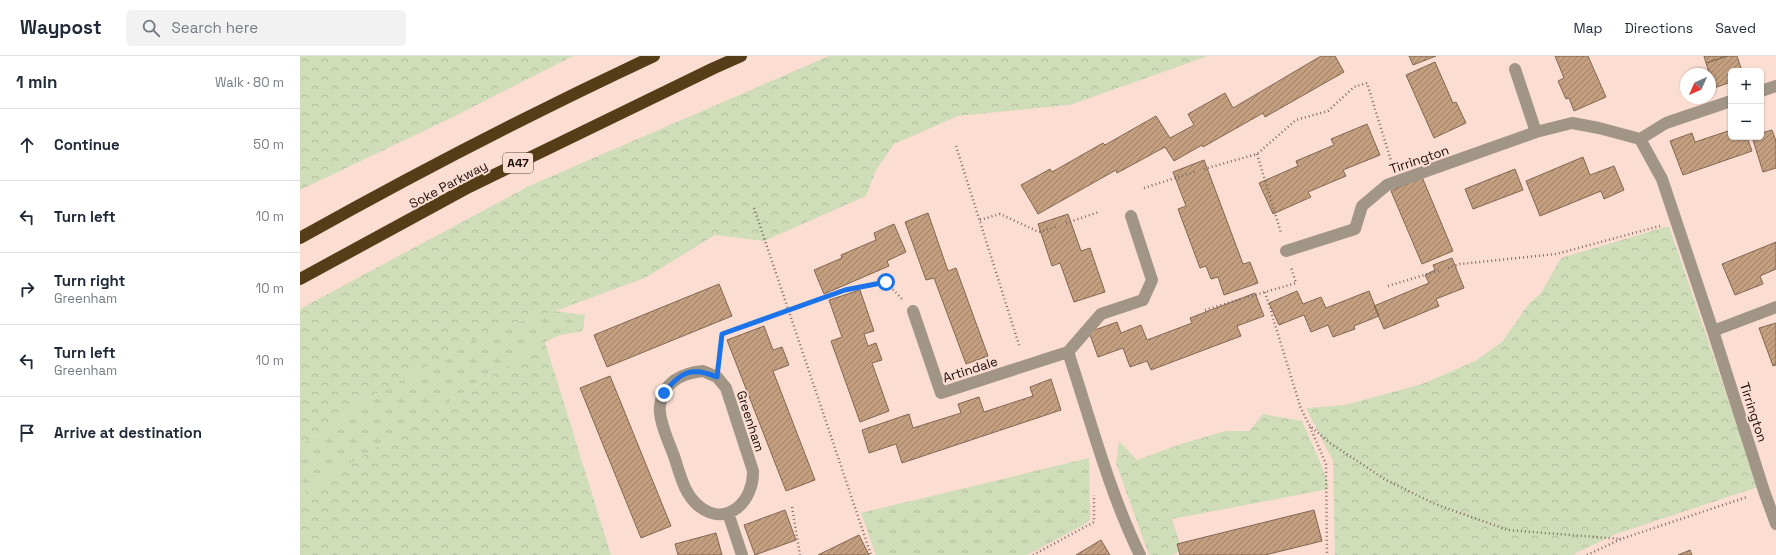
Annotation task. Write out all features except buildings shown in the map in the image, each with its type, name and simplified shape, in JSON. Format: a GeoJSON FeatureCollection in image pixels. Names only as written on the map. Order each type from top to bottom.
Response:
{"type":"FeatureCollection","features":[{"type":"Feature","properties":{"kind":"highway","name":"Soke Parkway"},"geometry":{"type":"LineString","coordinates":[[300,238],[514,123],[654,56]]}},
{"type":"Feature","properties":{"kind":"highway","name":"Soke Parkway"},"geometry":{"type":"LineString","coordinates":[[300,279],[469,187],[707,71],[741,56]]}},
{"type":"Feature","properties":{"kind":"street"},"geometry":{"type":"LineString","coordinates":[[1515,69],[1536,132]]}},
{"type":"Feature","properties":{"kind":"street"},"geometry":{"type":"LineString","coordinates":[[1764,90],[1776,86]]}},
{"type":"Feature","properties":{"kind":"street"},"geometry":{"type":"LineString","coordinates":[[1640,139],[1666,123],[1728,102]]}},
{"type":"Feature","properties":{"kind":"street","name":"Tirrington"},"geometry":{"type":"LineString","coordinates":[[1286,252],[1356,229],[1362,206],[1387,185],[1536,132],[1572,124],[1599,128],[1640,139],[1662,179],[1776,524]]}},
{"type":"Feature","properties":{"kind":"street"},"geometry":{"type":"LineString","coordinates":[[1131,216],[1152,280],[1143,300],[1101,314],[1068,352],[1129,533],[1140,555]]}},
{"type":"Feature","properties":{"kind":"street"},"geometry":{"type":"LineString","coordinates":[[1713,331],[1776,307]]}},
{"type":"Feature","properties":{"kind":"street","name":"Artindale"},"geometry":{"type":"LineString","coordinates":[[913,311],[941,393],[1068,352]]}},
{"type":"Feature","properties":{"kind":"street"},"geometry":{"type":"LineString","coordinates":[[717,377],[703,371],[688,372],[674,379],[664,393],[659,406],[661,419],[689,496],[700,507],[712,514],[728,513],[742,555]]}},
{"type":"Feature","properties":{"kind":"street","name":"Greenham"},"geometry":{"type":"LineString","coordinates":[[717,377],[726,388],[753,471],[754,482],[749,496],[740,507],[728,513]]}},
{"type":"Feature","properties":{"kind":"path"},"geometry":{"type":"LineString","coordinates":[[1204,169],[1257,154],[1296,120],[1328,110],[1354,87],[1367,83],[1397,182]]}},
{"type":"Feature","properties":{"kind":"path"},"geometry":{"type":"LineString","coordinates":[[956,146],[1026,366]]}},
{"type":"Feature","properties":{"kind":"path"},"geometry":{"type":"LineString","coordinates":[[1144,188],[1197,171]]}},
{"type":"Feature","properties":{"kind":"path"},"geometry":{"type":"LineString","coordinates":[[754,208],[871,555]]}},
{"type":"Feature","properties":{"kind":"path"},"geometry":{"type":"LineString","coordinates":[[1066,223],[1099,212]]}},
{"type":"Feature","properties":{"kind":"path"},"geometry":{"type":"LineString","coordinates":[[980,220],[1000,214],[1039,232],[1058,226]]}},
{"type":"Feature","properties":{"kind":"path"},"geometry":{"type":"LineString","coordinates":[[1448,268],[1460,264],[1556,254],[1676,222]]}},
{"type":"Feature","properties":{"kind":"path"},"geometry":{"type":"LineString","coordinates":[[1388,286],[1441,270]]}},
{"type":"Feature","properties":{"kind":"path"},"geometry":{"type":"LineString","coordinates":[[717,377],[722,334],[845,290],[886,282],[913,311]]}},
{"type":"Feature","properties":{"kind":"path"},"geometry":{"type":"LineString","coordinates":[[1265,292],[1301,409],[1326,464],[1327,555]]}},
{"type":"Feature","properties":{"kind":"path"},"geometry":{"type":"LineString","coordinates":[[1205,310],[1241,299]]}},
{"type":"Feature","properties":{"kind":"path"},"geometry":{"type":"LineString","coordinates":[[1310,426],[1330,443],[1386,480],[1435,504],[1508,530],[1621,538]]}},
{"type":"Feature","properties":{"kind":"path"},"geometry":{"type":"LineString","coordinates":[[1033,555],[1094,522],[1094,492]]}},
{"type":"Feature","properties":{"kind":"path"},"geometry":{"type":"LineString","coordinates":[[1588,555],[1621,538],[1750,496]]}},
{"type":"Feature","properties":{"kind":"path"},"geometry":{"type":"LineString","coordinates":[[792,507],[800,555]]}},
{"type":"Feature","properties":{"kind":"green space"},"geometry":{"type":"Polygon","coordinates":[[[300,56],[573,56],[451,118],[300,190],[300,56]]]}},
{"type":"Feature","properties":{"kind":"green space"},"geometry":{"type":"Polygon","coordinates":[[[829,56],[1208,56],[1070,105],[958,116],[894,144],[876,170],[866,196],[764,241],[715,235],[645,278],[555,311],[491,330],[356,405],[300,446],[300,309],[529,186],[829,56]]]}},
{"type":"Feature","properties":{"kind":"green space"},"geometry":{"type":"Polygon","coordinates":[[[1669,226],[1758,487],[1616,534],[1572,555],[1335,555],[1333,461],[1306,408],[1345,405],[1422,384],[1475,361],[1502,342],[1528,305],[1541,293],[1561,258],[1669,226]]]}},
{"type":"Feature","properties":{"kind":"green space"},"geometry":{"type":"Polygon","coordinates":[[[555,311],[585,315],[583,331],[560,335],[545,342],[300,495],[300,446],[356,405],[491,330],[555,311]]]}},
{"type":"Feature","properties":{"kind":"green space"},"geometry":{"type":"Polygon","coordinates":[[[545,342],[611,555],[300,555],[300,495],[545,342]]]}},
{"type":"Feature","properties":{"kind":"green space"},"geometry":{"type":"Polygon","coordinates":[[[1263,414],[1302,421],[1321,464],[1329,489],[1172,519],[1182,551],[1171,555],[1149,555],[1116,463],[1119,441],[1137,460],[1181,444],[1226,431],[1249,431],[1263,414]]]}},
{"type":"Feature","properties":{"kind":"green space"},"geometry":{"type":"Polygon","coordinates":[[[1089,458],[1090,519],[1087,523],[1027,555],[876,555],[861,513],[1089,458]]]}},
{"type":"Feature","properties":{"kind":"route"},"geometry":{"type":"LineString","coordinates":[[664,393],[674,379],[688,372],[703,371],[717,377],[722,334],[845,290],[886,282]]}}]}
